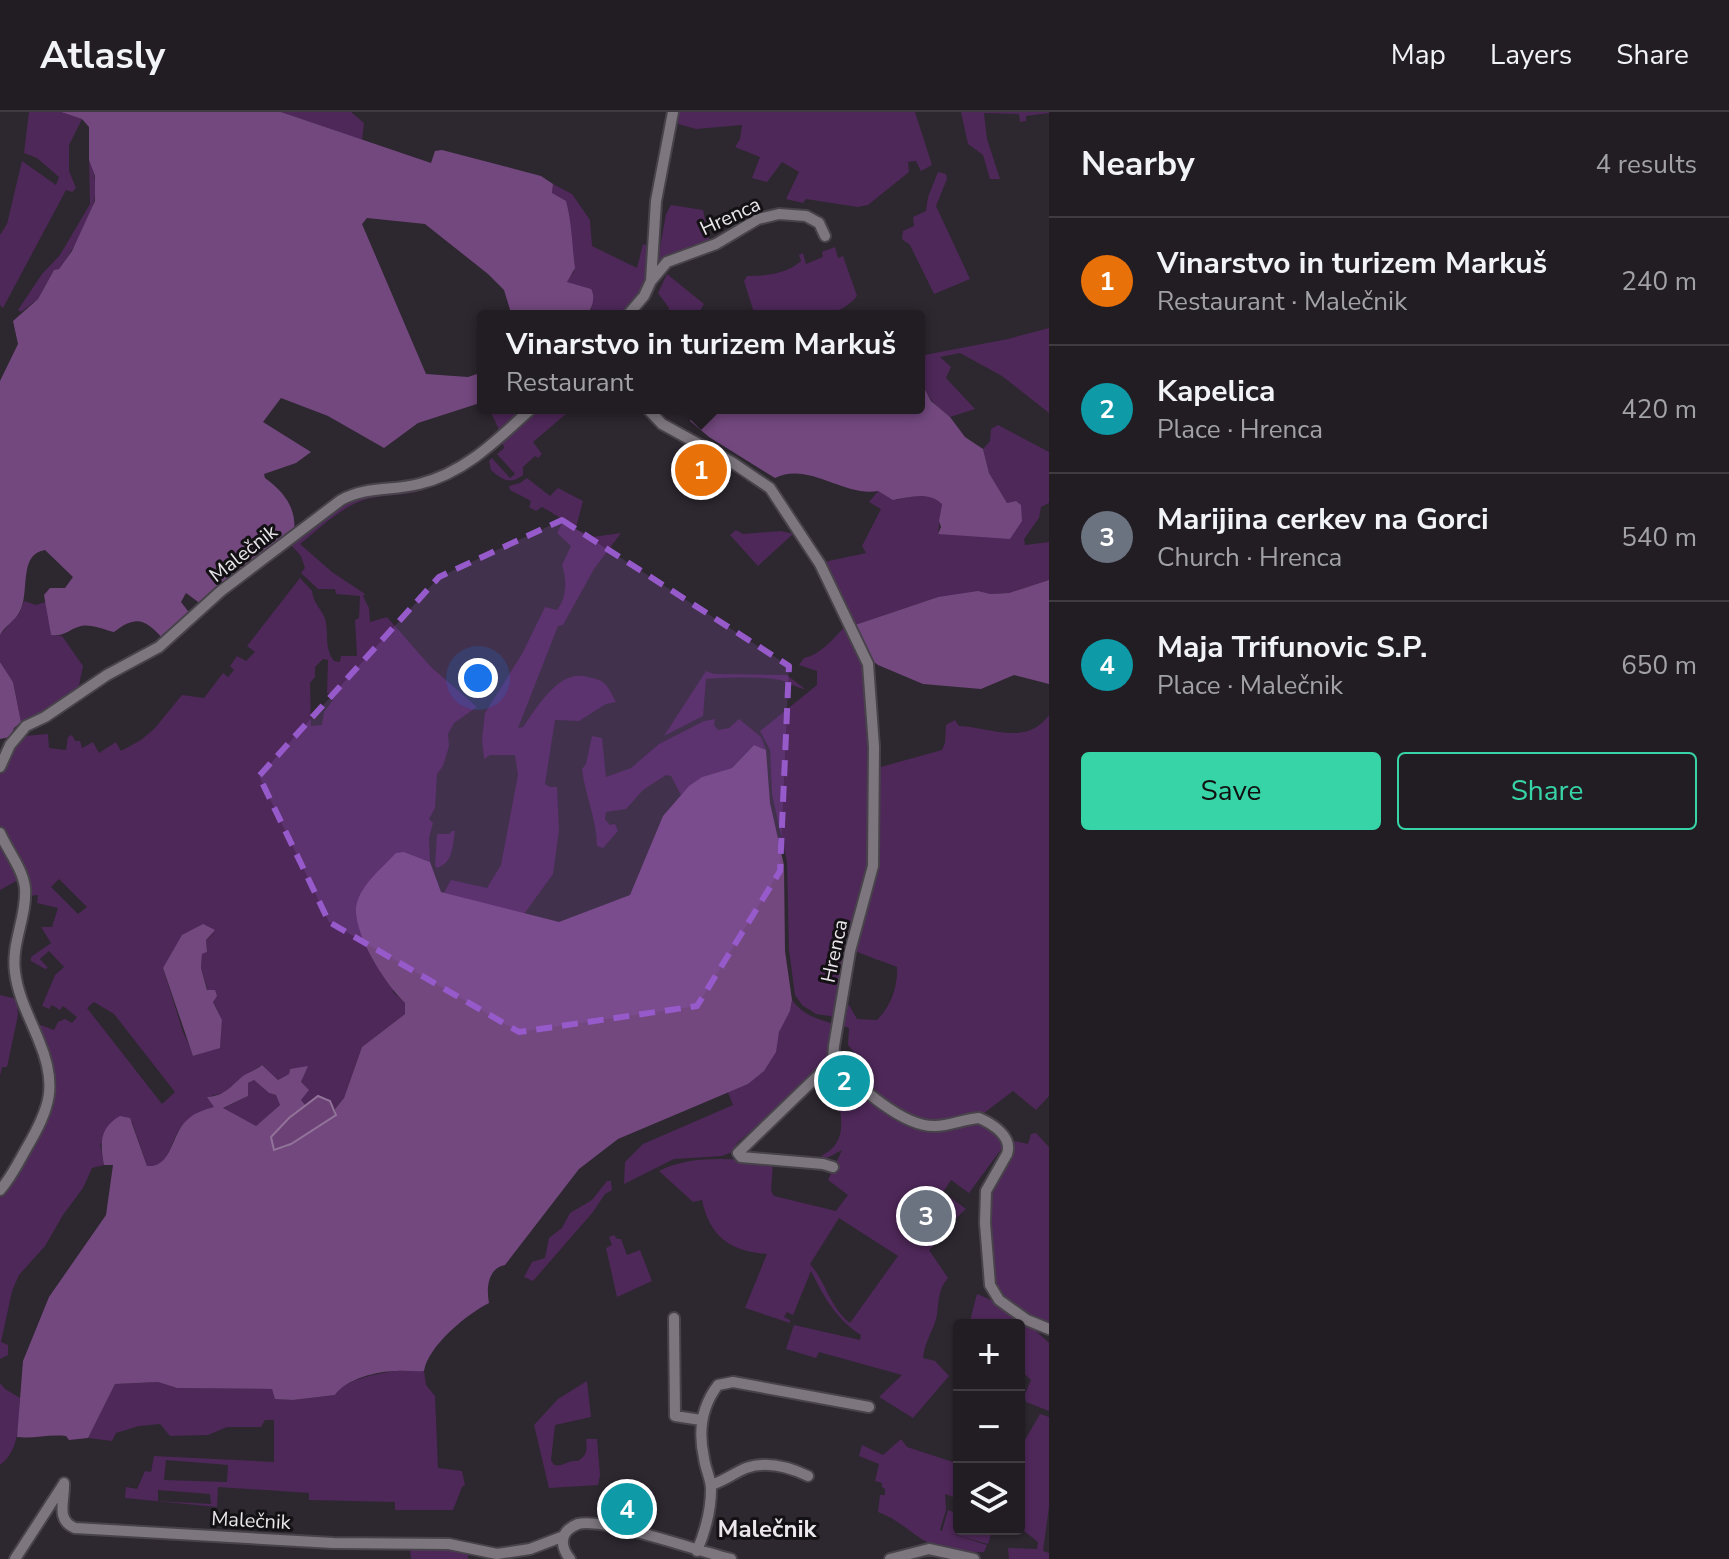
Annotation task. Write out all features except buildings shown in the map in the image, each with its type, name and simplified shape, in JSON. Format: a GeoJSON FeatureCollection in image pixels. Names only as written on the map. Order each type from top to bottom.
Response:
{"type":"FeatureCollection","features":[{"type":"Feature","properties":{"kind":"street","name":"Hrenca"},"geometry":{"type":"LineString","coordinates":[[651,281],[656,201],[673,112]]}},
{"type":"Feature","properties":{"kind":"street","name":"Hrenca"},"geometry":{"type":"LineString","coordinates":[[632,310],[667,262],[716,244],[758,219],[779,214],[806,216],[819,223],[825,236]]}},
{"type":"Feature","properties":{"kind":"street","name":"Malečnik"},"geometry":{"type":"LineString","coordinates":[[0,767],[10,745],[26,726],[45,717],[107,675],[159,647],[221,591],[341,500],[363,490],[416,485],[456,470],[473,460],[525,414]]}},
{"type":"Feature","properties":{"kind":"street","name":"Hrenca"},"geometry":{"type":"LineString","coordinates":[[653,414],[662,424],[733,463],[770,488],[799,530],[845,612],[868,664],[874,747],[873,866],[850,951],[833,1061]]}},
{"type":"Feature","properties":{"kind":"street"},"geometry":{"type":"LineString","coordinates":[[0,833],[25,889],[14,950],[17,986],[47,1061],[51,1082],[42,1121],[0,1190]]}},
{"type":"Feature","properties":{"kind":"street"},"geometry":{"type":"LineString","coordinates":[[833,1167],[741,1157],[738,1153],[833,1061],[871,1095],[914,1121],[936,1126],[979,1118],[1008,1140],[1009,1148],[986,1191],[990,1285],[999,1300],[1027,1320],[1049,1329]]}},
{"type":"Feature","properties":{"kind":"street"},"geometry":{"type":"LineString","coordinates":[[674,1318],[675,1416],[701,1420]]}},
{"type":"Feature","properties":{"kind":"street"},"geometry":{"type":"LineString","coordinates":[[697,1551],[702,1539],[711,1485],[703,1455],[701,1420],[718,1385],[727,1382],[869,1407]]}},
{"type":"Feature","properties":{"kind":"street"},"geometry":{"type":"LineString","coordinates":[[711,1485],[756,1466],[781,1466],[808,1476]]}},
{"type":"Feature","properties":{"kind":"street","name":"Malečnik"},"geometry":{"type":"LineString","coordinates":[[15,1559],[64,1483],[62,1518],[75,1528],[333,1543],[449,1544],[497,1554],[530,1549],[564,1536],[570,1528],[588,1523],[646,1535],[731,1559]]}},
{"type":"Feature","properties":{"kind":"street"},"geometry":{"type":"LineString","coordinates":[[564,1536],[564,1548],[570,1559]]}},
{"type":"Feature","properties":{"kind":"street"},"geometry":{"type":"LineString","coordinates":[[890,1559],[929,1549],[974,1559]]}},
{"type":"Feature","properties":{"kind":"highlighted area"},"geometry":{"type":"Polygon","coordinates":[[[562,520],[789,666],[780,871],[697,1006],[519,1032],[329,922],[259,776],[439,577],[562,520]]]}},
{"type":"Feature","properties":{"kind":"shaded area"},"geometry":{"type":"Polygon","coordinates":[[[29,112],[61,112],[82,119],[69,145],[69,171],[76,188],[72,192],[66,190],[3,308],[0,305],[0,235],[7,224],[22,161],[56,185],[59,177],[37,158],[24,153],[29,112]]]}},
{"type":"Feature","properties":{"kind":"shaded area"},"geometry":{"type":"Polygon","coordinates":[[[61,112],[281,112],[431,163],[435,151],[442,150],[541,176],[553,184],[552,193],[566,201],[575,268],[567,282],[591,289],[592,307],[590,310],[510,310],[504,290],[425,224],[367,218],[362,224],[426,374],[468,377],[477,374],[477,404],[418,423],[384,448],[328,416],[281,398],[263,422],[311,452],[296,463],[264,474],[288,501],[294,533],[201,604],[186,593],[181,602],[191,615],[164,640],[146,624],[135,621],[114,632],[85,626],[51,635],[44,595],[50,588],[65,588],[73,577],[45,550],[31,559],[20,611],[0,635],[0,381],[18,344],[13,321],[38,299],[54,270],[59,269],[72,251],[95,201],[95,176],[89,160],[89,127],[82,119],[61,112]]]}},
{"type":"Feature","properties":{"kind":"shaded area"},"geometry":{"type":"Polygon","coordinates":[[[281,112],[351,112],[364,123],[362,140],[281,112]]]}},
{"type":"Feature","properties":{"kind":"shaded area"},"geometry":{"type":"Polygon","coordinates":[[[678,112],[915,112],[932,165],[921,171],[916,161],[908,162],[909,172],[868,205],[858,207],[806,199],[803,203],[786,199],[799,172],[782,162],[767,182],[752,178],[760,157],[735,147],[742,125],[696,129],[675,123],[678,112]]]}},
{"type":"Feature","properties":{"kind":"shaded area"},"geometry":{"type":"Polygon","coordinates":[[[961,112],[1049,113],[1026,116],[1026,121],[1020,122],[1019,114],[984,113],[987,139],[1000,179],[990,179],[983,155],[968,144],[961,112]]]}},
{"type":"Feature","properties":{"kind":"shaded area"},"geometry":{"type":"Polygon","coordinates":[[[89,160],[94,174],[94,203],[83,231],[59,269],[54,270],[38,299],[21,312],[18,310],[42,274],[60,255],[90,204],[89,160]]]}},
{"type":"Feature","properties":{"kind":"shaded area"},"geometry":{"type":"Polygon","coordinates":[[[938,172],[946,174],[947,179],[936,206],[970,279],[934,294],[910,245],[902,239],[903,231],[914,226],[913,217],[926,211],[938,172]]]}},
{"type":"Feature","properties":{"kind":"shaded area"},"geometry":{"type":"Polygon","coordinates":[[[553,184],[572,194],[590,220],[592,246],[637,268],[643,244],[651,247],[643,291],[628,310],[591,310],[593,292],[568,284],[567,278],[574,272],[571,242],[552,193],[553,184]]]}},
{"type":"Feature","properties":{"kind":"shaded area"},"geometry":{"type":"Polygon","coordinates":[[[671,205],[703,210],[710,243],[665,260],[655,276],[656,255],[671,205]]]}},
{"type":"Feature","properties":{"kind":"shaded area"},"geometry":{"type":"Polygon","coordinates":[[[835,247],[838,258],[843,256],[857,296],[847,305],[838,310],[753,310],[744,281],[747,276],[768,275],[789,269],[801,261],[799,255],[803,253],[806,264],[823,257],[822,252],[835,247]]]}},
{"type":"Feature","properties":{"kind":"shaded area"},"geometry":{"type":"Polygon","coordinates":[[[667,274],[704,304],[700,310],[668,310],[658,293],[667,274]]]}},
{"type":"Feature","properties":{"kind":"shaded area"},"geometry":{"type":"Polygon","coordinates":[[[1049,328],[1049,413],[1002,376],[960,353],[940,357],[951,367],[946,378],[975,409],[950,417],[935,404],[925,388],[925,355],[1049,328]]]}},
{"type":"Feature","properties":{"kind":"shaded area"},"geometry":{"type":"Polygon","coordinates":[[[925,390],[931,401],[950,417],[965,437],[983,449],[989,473],[1007,503],[1016,501],[1021,505],[1022,521],[1010,539],[938,534],[942,504],[931,497],[893,500],[878,491],[852,489],[813,476],[788,474],[775,478],[709,437],[690,421],[693,414],[925,414],[925,390]]]}},
{"type":"Feature","properties":{"kind":"shaded area"},"geometry":{"type":"Polygon","coordinates":[[[492,414],[520,414],[500,432],[492,414]]]}},
{"type":"Feature","properties":{"kind":"shaded area"},"geometry":{"type":"Polygon","coordinates":[[[529,414],[566,414],[533,442],[542,454],[523,467],[523,475],[514,480],[503,479],[491,470],[489,461],[492,458],[510,478],[515,474],[497,454],[504,448],[501,437],[529,414]]]}},
{"type":"Feature","properties":{"kind":"shaded area"},"geometry":{"type":"Polygon","coordinates":[[[998,425],[1049,452],[1049,503],[1041,507],[1039,518],[1024,539],[1025,545],[1049,542],[1049,580],[1009,593],[938,597],[855,625],[824,562],[866,553],[862,546],[881,509],[869,502],[878,491],[897,500],[921,496],[942,503],[938,533],[1016,501],[1007,503],[989,473],[983,449],[990,441],[991,429],[998,425]]]}},
{"type":"Feature","properties":{"kind":"shaded area"},"geometry":{"type":"Polygon","coordinates":[[[527,478],[550,496],[558,488],[583,501],[576,527],[542,507],[536,511],[529,507],[531,501],[510,490],[509,486],[527,478]]]}},
{"type":"Feature","properties":{"kind":"shaded area"},"geometry":{"type":"Polygon","coordinates":[[[422,486],[423,490],[358,502],[300,544],[332,572],[365,594],[370,622],[387,617],[431,667],[477,707],[454,723],[448,734],[449,746],[437,774],[435,808],[429,819],[433,823],[429,838],[430,862],[404,852],[393,992],[405,1003],[405,1014],[362,1047],[344,1098],[335,1109],[330,1101],[318,1096],[305,1105],[301,1100],[301,1082],[307,1067],[290,1069],[289,1074],[278,1080],[262,1065],[226,1092],[208,1097],[215,1107],[186,1122],[167,1156],[156,1165],[147,1166],[132,1122],[100,1144],[104,1165],[92,1168],[83,1188],[45,1246],[19,1275],[12,1291],[1,1342],[8,1345],[8,1355],[0,1359],[0,1197],[14,1177],[32,1139],[54,1076],[35,1023],[54,1030],[58,1022],[65,1019],[72,1023],[77,1017],[63,1006],[60,1010],[52,1005],[49,1009],[42,1006],[55,975],[64,967],[49,951],[40,959],[48,968],[45,969],[31,961],[31,957],[51,943],[41,927],[52,927],[58,908],[37,903],[38,895],[29,896],[0,827],[0,773],[7,755],[24,736],[48,734],[49,748],[66,750],[68,737],[72,735],[75,741],[80,741],[82,748],[93,742],[99,753],[116,742],[121,751],[141,740],[182,695],[204,698],[223,673],[228,677],[234,670],[230,666],[237,656],[246,661],[255,652],[247,646],[300,578],[312,591],[324,616],[329,650],[334,661],[340,662],[341,656],[357,656],[355,620],[359,618],[360,596],[336,594],[335,589],[318,589],[301,573],[305,568],[301,556],[291,545],[357,494],[422,486]],[[323,659],[315,667],[315,677],[310,683],[311,726],[322,725],[324,712],[333,700],[327,693],[328,660],[323,659]],[[59,879],[51,887],[78,914],[87,907],[59,879]],[[215,933],[163,968],[183,1032],[194,1056],[220,1047],[222,1020],[201,968],[202,953],[207,952],[206,940],[215,933]],[[94,1002],[87,1008],[162,1104],[175,1092],[114,1014],[94,1002]]]}},
{"type":"Feature","properties":{"kind":"shaded area"},"geometry":{"type":"Polygon","coordinates":[[[562,523],[593,537],[621,533],[594,569],[563,625],[558,626],[518,728],[523,727],[557,685],[574,676],[600,681],[616,702],[606,704],[579,721],[555,720],[545,784],[557,787],[559,830],[553,874],[524,914],[444,893],[451,880],[487,888],[501,865],[518,775],[515,755],[490,755],[484,759],[482,739],[485,713],[522,654],[545,607],[557,610],[563,600],[565,582],[562,565],[571,546],[557,533],[562,523]]]}},
{"type":"Feature","properties":{"kind":"shaded area"},"geometry":{"type":"Polygon","coordinates":[[[736,530],[743,534],[781,531],[793,534],[758,566],[730,535],[736,530]]]}},
{"type":"Feature","properties":{"kind":"shaded area"},"geometry":{"type":"Polygon","coordinates":[[[1049,580],[1049,684],[1014,675],[981,689],[923,684],[870,659],[855,625],[938,597],[978,591],[1009,593],[1049,580]]]}},
{"type":"Feature","properties":{"kind":"shaded area"},"geometry":{"type":"Polygon","coordinates":[[[24,601],[36,605],[46,602],[51,635],[62,636],[83,666],[78,690],[52,709],[21,722],[13,682],[0,662],[0,635],[20,612],[24,601]]]}},
{"type":"Feature","properties":{"kind":"shaded area"},"geometry":{"type":"Polygon","coordinates":[[[847,624],[865,673],[869,718],[868,875],[836,1017],[816,1014],[802,1005],[795,995],[789,950],[787,862],[772,794],[770,750],[760,731],[817,685],[817,671],[799,665],[804,658],[828,644],[847,624]]]}},
{"type":"Feature","properties":{"kind":"shaded area"},"geometry":{"type":"Polygon","coordinates":[[[0,662],[13,682],[21,722],[10,737],[0,739],[0,662]]]}},
{"type":"Feature","properties":{"kind":"shaded area"},"geometry":{"type":"Polygon","coordinates":[[[706,671],[714,674],[787,675],[805,689],[771,679],[706,679],[703,716],[664,736],[706,671]]]}},
{"type":"Feature","properties":{"kind":"shaded area"},"geometry":{"type":"Polygon","coordinates":[[[1049,715],[1049,1096],[1036,1110],[1013,1091],[984,1113],[935,1123],[923,1121],[889,1104],[849,1073],[861,1061],[848,1045],[849,1028],[841,1025],[844,1002],[857,1019],[877,1020],[893,996],[896,982],[897,967],[853,950],[867,905],[877,768],[942,750],[946,725],[955,720],[959,726],[1019,733],[1040,725],[1049,715]]]}},
{"type":"Feature","properties":{"kind":"shaded area"},"geometry":{"type":"Polygon","coordinates":[[[715,719],[714,725],[718,730],[729,728],[739,719],[761,737],[766,750],[754,745],[732,768],[702,777],[681,795],[671,776],[666,775],[643,790],[626,809],[606,812],[605,819],[610,825],[615,824],[618,831],[603,848],[597,846],[582,769],[592,736],[602,738],[606,777],[631,768],[659,744],[704,721],[715,719]]]}},
{"type":"Feature","properties":{"kind":"shaded area"},"geometry":{"type":"Polygon","coordinates":[[[754,745],[766,750],[770,803],[784,865],[785,951],[792,1000],[779,1032],[776,1052],[764,1071],[748,1084],[618,1139],[579,1169],[505,1265],[492,1274],[488,1285],[489,1303],[441,1341],[424,1371],[371,1374],[347,1384],[335,1395],[293,1400],[275,1399],[272,1389],[177,1388],[158,1382],[115,1384],[88,1438],[17,1437],[23,1361],[49,1297],[106,1215],[113,1165],[104,1165],[102,1150],[108,1126],[120,1116],[130,1118],[147,1166],[155,1165],[162,1162],[186,1121],[214,1107],[207,1097],[223,1093],[262,1065],[278,1080],[289,1074],[290,1069],[308,1066],[301,1082],[309,1090],[301,1100],[305,1105],[284,1123],[274,1149],[286,1147],[336,1115],[335,1109],[344,1098],[362,1047],[405,1014],[405,1003],[389,985],[366,946],[356,909],[365,886],[396,853],[404,852],[430,862],[441,892],[559,922],[630,895],[663,816],[689,786],[702,777],[732,768],[754,745]],[[254,1080],[248,1083],[248,1096],[223,1108],[256,1126],[280,1105],[276,1095],[254,1080]]]}},
{"type":"Feature","properties":{"kind":"shaded area"},"geometry":{"type":"Polygon","coordinates":[[[455,831],[449,858],[437,868],[437,834],[455,831]]]}},
{"type":"Feature","properties":{"kind":"shaded area"},"geometry":{"type":"Polygon","coordinates":[[[0,841],[20,879],[0,890],[0,841]]]}},
{"type":"Feature","properties":{"kind":"shaded area"},"geometry":{"type":"Polygon","coordinates":[[[203,924],[215,930],[206,940],[207,952],[202,954],[201,968],[207,990],[215,990],[217,996],[213,1002],[222,1020],[220,1048],[193,1056],[163,968],[182,935],[203,924]]]}},
{"type":"Feature","properties":{"kind":"shaded area"},"geometry":{"type":"Polygon","coordinates":[[[0,995],[17,999],[18,1015],[7,1067],[2,1067],[0,1076],[0,995]]]}},
{"type":"Feature","properties":{"kind":"shaded area"},"geometry":{"type":"Polygon","coordinates":[[[792,1000],[806,1013],[834,1024],[826,1062],[738,1142],[732,1152],[722,1156],[674,1159],[624,1184],[625,1162],[643,1144],[733,1105],[728,1092],[748,1084],[775,1046],[792,1000]]]}},
{"type":"Feature","properties":{"kind":"shaded area"},"geometry":{"type":"Polygon","coordinates":[[[832,1069],[916,1125],[979,1122],[1005,1144],[969,1193],[951,1180],[943,1192],[966,1209],[929,1250],[948,1278],[941,1291],[936,1320],[923,1358],[935,1361],[949,1376],[913,1418],[879,1397],[902,1375],[819,1352],[816,1358],[786,1349],[794,1325],[860,1340],[861,1335],[844,1322],[832,1307],[811,1271],[793,1315],[787,1312],[784,1317],[790,1323],[745,1308],[767,1254],[743,1250],[724,1240],[710,1224],[702,1200],[693,1202],[659,1171],[700,1160],[773,1163],[771,1191],[774,1196],[836,1211],[848,1195],[828,1180],[842,1150],[827,1158],[821,1156],[831,1150],[840,1134],[841,1115],[836,1083],[814,1083],[832,1069]],[[839,1218],[810,1264],[838,1310],[850,1323],[898,1256],[839,1218]]]}},
{"type":"Feature","properties":{"kind":"shaded area"},"geometry":{"type":"Polygon","coordinates":[[[254,1080],[276,1095],[280,1105],[256,1126],[222,1109],[248,1096],[248,1083],[254,1080]]]}},
{"type":"Feature","properties":{"kind":"shaded area"},"geometry":{"type":"Polygon","coordinates":[[[318,1096],[330,1101],[336,1115],[291,1144],[274,1150],[271,1137],[289,1118],[318,1096]]]}},
{"type":"Feature","properties":{"kind":"shaded area"},"geometry":{"type":"Polygon","coordinates":[[[1036,1133],[1049,1147],[1049,1326],[1009,1304],[994,1288],[989,1222],[993,1193],[1015,1141],[1028,1144],[1031,1134],[1036,1133]]]}},
{"type":"Feature","properties":{"kind":"shaded area"},"geometry":{"type":"Polygon","coordinates":[[[607,1181],[611,1181],[612,1190],[605,1194],[593,1212],[533,1281],[524,1277],[532,1262],[545,1258],[549,1238],[562,1228],[570,1213],[592,1200],[607,1181]]]}},
{"type":"Feature","properties":{"kind":"shaded area"},"geometry":{"type":"Polygon","coordinates":[[[614,1235],[621,1239],[627,1255],[640,1250],[652,1281],[617,1297],[606,1248],[612,1245],[609,1237],[614,1235]]]}},
{"type":"Feature","properties":{"kind":"shaded area"},"geometry":{"type":"Polygon","coordinates":[[[977,1294],[1021,1319],[971,1319],[977,1294]]]}},
{"type":"Feature","properties":{"kind":"shaded area"},"geometry":{"type":"Polygon","coordinates":[[[1025,1322],[1049,1343],[1049,1411],[1026,1402],[1025,1394],[1031,1380],[1025,1374],[1025,1322]]]}},
{"type":"Feature","properties":{"kind":"shaded area"},"geometry":{"type":"Polygon","coordinates":[[[394,1371],[424,1371],[426,1385],[435,1396],[438,1468],[462,1471],[465,1485],[453,1510],[395,1510],[395,1502],[309,1500],[309,1493],[218,1487],[217,1507],[125,1498],[126,1487],[137,1489],[145,1471],[151,1472],[154,1456],[274,1462],[274,1420],[265,1420],[261,1427],[227,1427],[208,1435],[170,1436],[160,1424],[116,1433],[112,1441],[88,1438],[115,1384],[158,1382],[177,1388],[272,1389],[276,1399],[293,1400],[335,1395],[354,1381],[394,1371]],[[166,1460],[164,1480],[227,1482],[228,1465],[166,1460]],[[158,1490],[158,1501],[211,1504],[210,1494],[158,1490]]]}},
{"type":"Feature","properties":{"kind":"shaded area"},"geometry":{"type":"Polygon","coordinates":[[[587,1381],[591,1417],[555,1425],[551,1460],[554,1465],[578,1461],[586,1452],[586,1439],[597,1439],[598,1485],[549,1488],[534,1425],[558,1399],[587,1381]]]}},
{"type":"Feature","properties":{"kind":"shaded area"},"geometry":{"type":"Polygon","coordinates":[[[0,1383],[20,1398],[15,1443],[7,1459],[0,1465],[0,1383]]]}},
{"type":"Feature","properties":{"kind":"shaded area"},"geometry":{"type":"Polygon","coordinates":[[[1040,1414],[1049,1417],[1049,1507],[1043,1551],[1049,1553],[1049,1559],[1009,1559],[1008,1548],[1037,1549],[1038,1542],[1025,1532],[1025,1440],[1040,1414]]]}},
{"type":"Feature","properties":{"kind":"shaded area"},"geometry":{"type":"Polygon","coordinates":[[[901,1439],[907,1447],[953,1462],[953,1497],[945,1494],[946,1510],[940,1530],[948,1510],[953,1512],[953,1534],[949,1533],[987,1545],[984,1552],[958,1551],[933,1545],[878,1512],[880,1495],[885,1495],[882,1483],[875,1481],[879,1464],[859,1456],[862,1445],[883,1455],[901,1439]]]}},
{"type":"Feature","properties":{"kind":"shaded area"},"geometry":{"type":"Polygon","coordinates":[[[956,1535],[991,1535],[988,1544],[956,1535]]]}},
{"type":"Feature","properties":{"kind":"shaded area"},"geometry":{"type":"Polygon","coordinates":[[[441,1548],[468,1553],[468,1559],[411,1559],[410,1549],[441,1548]]]}},
{"type":"Feature","properties":{"kind":"place","name":"Vinarstvo in turizem Markuš"},"geometry":{"type":"Point","coordinates":[701,470]}},
{"type":"Feature","properties":{"kind":"place","name":"Kapelica"},"geometry":{"type":"Point","coordinates":[844,1081]}},
{"type":"Feature","properties":{"kind":"place","name":"Marijina cerkev na Gorci"},"geometry":{"type":"Point","coordinates":[926,1216]}},
{"type":"Feature","properties":{"kind":"place","name":"Maja Trifunovic S.P."},"geometry":{"type":"Point","coordinates":[627,1509]}},
{"type":"Feature","properties":{"kind":"district","name":"Malečnik"},"geometry":{"type":"Point","coordinates":[767,1529]}}]}
